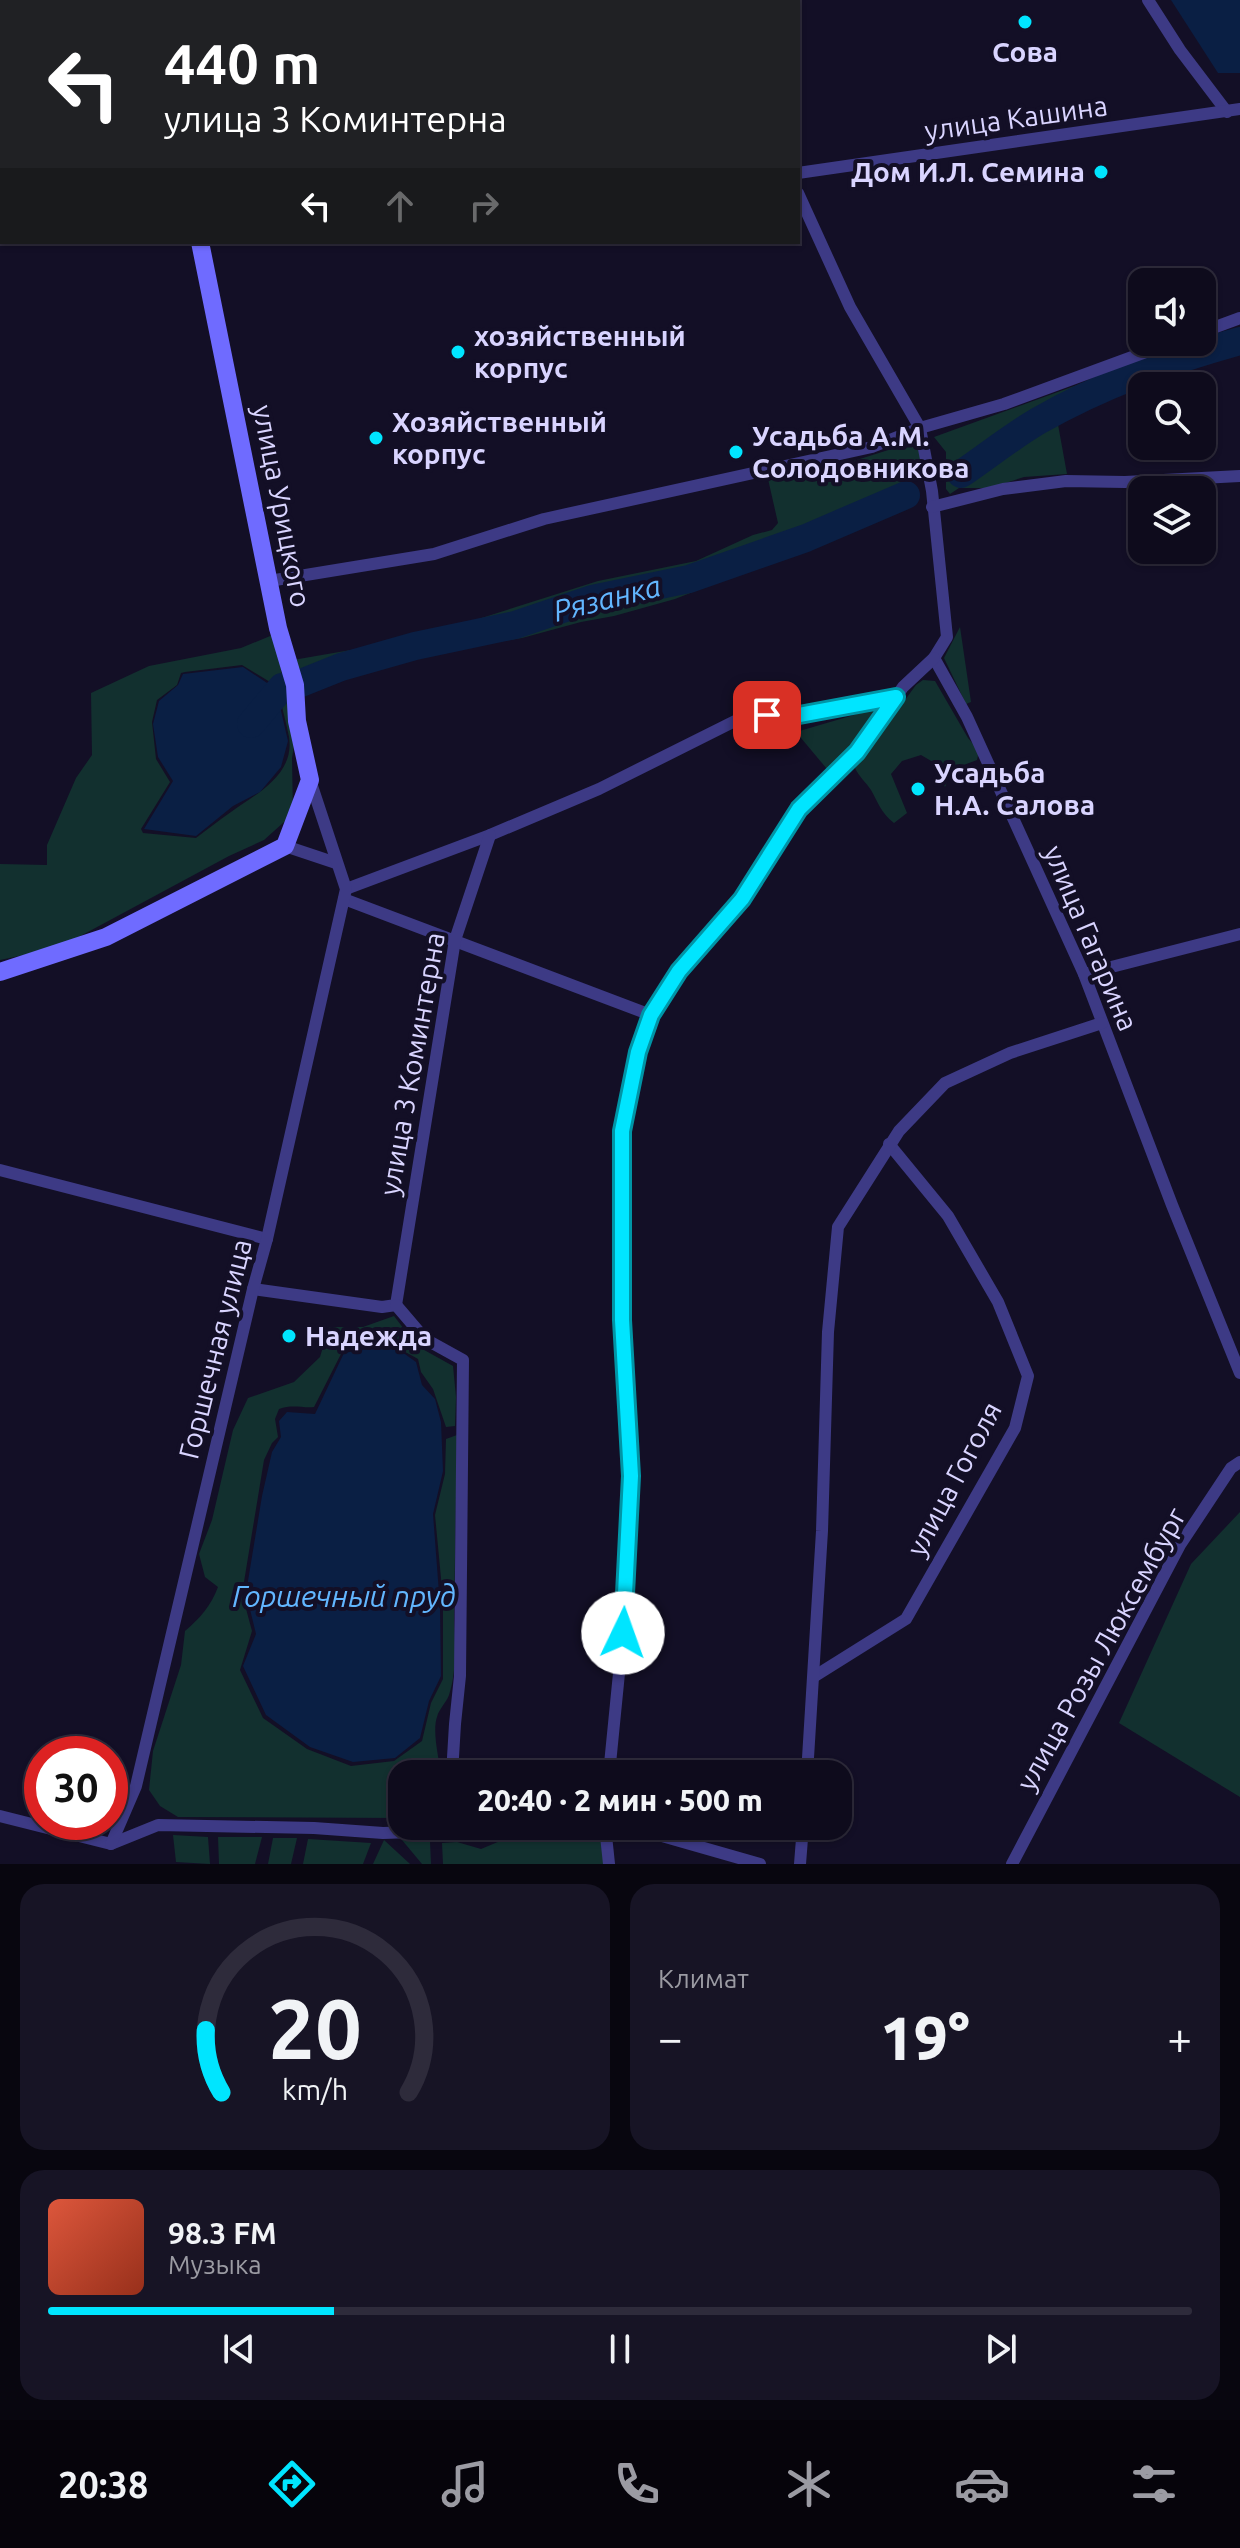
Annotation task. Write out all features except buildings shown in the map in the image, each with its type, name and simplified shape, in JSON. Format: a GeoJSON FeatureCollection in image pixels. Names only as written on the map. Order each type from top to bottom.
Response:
{"type":"FeatureCollection","features":[{"type":"Feature","properties":{"kind":"street"},"geometry":{"type":"LineString","coordinates":[[1148,0],[1180,50],[1234,110]]}},
{"type":"Feature","properties":{"kind":"street","name":"улица Кашина"},"geometry":{"type":"LineString","coordinates":[[800,173],[1234,110]]}},
{"type":"Feature","properties":{"kind":"street"},"geometry":{"type":"LineString","coordinates":[[610,1760],[623,1633],[631,1476],[622,1320],[622,1131],[638,1052],[651,1015],[679,971],[742,899],[799,809],[857,752],[903,687],[934,658],[947,637],[928,460],[920,428],[850,307],[800,197]]}},
{"type":"Feature","properties":{"kind":"street","name":"улица Урицкого"},"geometry":{"type":"LineString","coordinates":[[200,244],[278,628],[295,685],[297,721],[310,780]]}},
{"type":"Feature","properties":{"kind":"street"},"geometry":{"type":"LineString","coordinates":[[1216,327],[1240,318]]}},
{"type":"Feature","properties":{"kind":"street"},"geometry":{"type":"LineString","coordinates":[[269,581],[434,554],[544,519],[872,447],[920,428],[1004,404],[1135,356]]}},
{"type":"Feature","properties":{"kind":"street"},"geometry":{"type":"LineString","coordinates":[[932,507],[1003,489],[1066,481],[1125,482],[1240,476]]}},
{"type":"Feature","properties":{"kind":"street","name":"улица Гагарина"},"geometry":{"type":"LineString","coordinates":[[934,658],[967,717],[1084,974],[1240,1373]]}},
{"type":"Feature","properties":{"kind":"street"},"geometry":{"type":"LineString","coordinates":[[345,894],[599,789],[751,713],[783,718],[896,697]]}},
{"type":"Feature","properties":{"kind":"street"},"geometry":{"type":"LineString","coordinates":[[0,972],[106,937],[285,846],[310,780]]}},
{"type":"Feature","properties":{"kind":"street"},"geometry":{"type":"LineString","coordinates":[[310,780],[345,894]]}},
{"type":"Feature","properties":{"kind":"street","name":"улица 3 Коминтерна"},"geometry":{"type":"LineString","coordinates":[[396,1305],[455,940],[490,835]]}},
{"type":"Feature","properties":{"kind":"street"},"geometry":{"type":"LineString","coordinates":[[285,846],[336,863]]}},
{"type":"Feature","properties":{"kind":"street"},"geometry":{"type":"LineString","coordinates":[[345,894],[651,1015]]}},
{"type":"Feature","properties":{"kind":"street","name":"Горшечная улица"},"geometry":{"type":"LineString","coordinates":[[111,1844],[136,1786],[267,1239],[345,894]]}},
{"type":"Feature","properties":{"kind":"street"},"geometry":{"type":"LineString","coordinates":[[1084,974],[1240,934]]}},
{"type":"Feature","properties":{"kind":"street"},"geometry":{"type":"LineString","coordinates":[[808,1760],[815,1676],[828,1332],[838,1227],[889,1144],[945,1083],[1010,1053],[1102,1023]]}},
{"type":"Feature","properties":{"kind":"street","name":"улица Гоголя"},"geometry":{"type":"LineString","coordinates":[[815,1676],[906,1619],[1015,1428],[1028,1376],[998,1302],[948,1216],[889,1144]]}},
{"type":"Feature","properties":{"kind":"street"},"geometry":{"type":"LineString","coordinates":[[0,1170],[267,1239]]}},
{"type":"Feature","properties":{"kind":"street"},"geometry":{"type":"LineString","coordinates":[[253,1289],[382,1307],[396,1305],[425,1339],[463,1360],[460,1676],[453,1760]]}},
{"type":"Feature","properties":{"kind":"street","name":"улица Розы Люксембург"},"geometry":{"type":"LineString","coordinates":[[1012,1864],[1180,1545],[1231,1468],[1240,1462]]}},
{"type":"Feature","properties":{"kind":"street"},"geometry":{"type":"LineString","coordinates":[[0,1816],[111,1844],[158,1825],[388,1833]]}},
{"type":"Feature","properties":{"kind":"street"},"geometry":{"type":"LineString","coordinates":[[606,1840],[609,1864]]}},
{"type":"Feature","properties":{"kind":"street"},"geometry":{"type":"LineString","coordinates":[[676,1840],[760,1864]]}},
{"type":"Feature","properties":{"kind":"street"},"geometry":{"type":"LineString","coordinates":[[800,1864],[802,1840]]}},
{"type":"Feature","properties":{"kind":"green space"},"geometry":{"type":"Polygon","coordinates":[[[1240,327],[1240,345],[1216,351],[1216,335],[1240,327]]]}},
{"type":"Feature","properties":{"kind":"green space"},"geometry":{"type":"Polygon","coordinates":[[[1157,356],[1194,356],[1193,364],[1171,372],[1128,372],[1128,388],[1063,412],[1057,419],[1067,474],[1024,477],[990,488],[959,488],[950,494],[946,489],[946,452],[934,437],[1157,356]]]}},
{"type":"Feature","properties":{"kind":"green space"},"geometry":{"type":"Polygon","coordinates":[[[920,440],[920,474],[898,494],[875,501],[813,532],[763,546],[739,574],[675,599],[614,616],[522,638],[390,660],[305,693],[293,660],[368,647],[472,621],[598,581],[696,561],[753,535],[772,530],[778,523],[768,479],[844,464],[920,440]]]}},
{"type":"Feature","properties":{"kind":"green space"},"geometry":{"type":"Polygon","coordinates":[[[960,627],[971,702],[966,704],[944,658],[960,627]]]}},
{"type":"Feature","properties":{"kind":"green space"},"geometry":{"type":"Polygon","coordinates":[[[275,634],[283,681],[275,685],[242,665],[185,672],[181,673],[177,685],[157,700],[152,722],[156,759],[170,782],[141,829],[143,833],[196,838],[272,782],[286,762],[289,750],[278,689],[282,687],[296,734],[292,758],[293,814],[264,840],[73,940],[0,960],[0,864],[47,865],[47,845],[76,778],[92,755],[91,693],[149,666],[241,648],[275,634]]]}},
{"type":"Feature","properties":{"kind":"green space"},"geometry":{"type":"Polygon","coordinates":[[[923,680],[935,681],[979,751],[977,760],[953,769],[945,787],[933,762],[921,755],[902,761],[891,774],[907,813],[894,823],[883,812],[855,768],[916,685],[923,680]]]}},
{"type":"Feature","properties":{"kind":"green space"},"geometry":{"type":"Polygon","coordinates":[[[888,705],[827,769],[796,732],[888,705]]]}},
{"type":"Feature","properties":{"kind":"green space"},"geometry":{"type":"Polygon","coordinates":[[[394,1316],[417,1346],[453,1366],[455,1426],[446,1427],[433,1389],[421,1372],[418,1359],[390,1347],[371,1344],[342,1352],[314,1407],[279,1409],[275,1419],[278,1437],[264,1460],[242,1594],[252,1631],[240,1670],[263,1718],[307,1749],[351,1766],[388,1762],[388,1818],[178,1817],[160,1806],[149,1790],[153,1751],[181,1665],[185,1631],[204,1611],[218,1587],[205,1577],[199,1554],[212,1520],[233,1430],[248,1398],[294,1382],[320,1357],[329,1327],[363,1327],[394,1316]]]}},
{"type":"Feature","properties":{"kind":"green space"},"geometry":{"type":"Polygon","coordinates":[[[457,1435],[455,1657],[449,1695],[438,1714],[436,1737],[439,1760],[395,1760],[422,1741],[431,1703],[443,1679],[443,1599],[435,1515],[445,1474],[446,1439],[457,1435]]]}},
{"type":"Feature","properties":{"kind":"green space"},"geometry":{"type":"Polygon","coordinates":[[[1240,1512],[1240,1797],[1119,1723],[1191,1564],[1240,1512]]]}},
{"type":"Feature","properties":{"kind":"green space"},"geometry":{"type":"Polygon","coordinates":[[[173,1835],[208,1837],[210,1864],[176,1862],[173,1835]]]}},
{"type":"Feature","properties":{"kind":"green space"},"geometry":{"type":"Polygon","coordinates":[[[218,1837],[262,1837],[255,1864],[219,1864],[218,1837]]]}},
{"type":"Feature","properties":{"kind":"green space"},"geometry":{"type":"Polygon","coordinates":[[[273,1838],[297,1838],[291,1864],[268,1864],[273,1838]]]}},
{"type":"Feature","properties":{"kind":"green space"},"geometry":{"type":"Polygon","coordinates":[[[308,1839],[371,1843],[363,1864],[303,1864],[308,1839]]]}},
{"type":"Feature","properties":{"kind":"green space"},"geometry":{"type":"Polygon","coordinates":[[[384,1840],[410,1864],[373,1864],[384,1840]]]}},
{"type":"Feature","properties":{"kind":"green space"},"geometry":{"type":"Polygon","coordinates":[[[402,1840],[430,1841],[431,1864],[422,1864],[402,1840]]]}},
{"type":"Feature","properties":{"kind":"green space"},"geometry":{"type":"Polygon","coordinates":[[[503,1840],[605,1840],[604,1864],[443,1864],[442,1843],[457,1842],[481,1849],[503,1840]]]}},
{"type":"Feature","properties":{"kind":"water"},"geometry":{"type":"Polygon","coordinates":[[[1171,0],[1240,0],[1240,73],[1218,73],[1171,0]]]}},
{"type":"Feature","properties":{"kind":"water"},"geometry":{"type":"Polygon","coordinates":[[[243,667],[276,689],[288,741],[281,767],[260,792],[233,806],[196,836],[144,829],[173,781],[158,757],[153,724],[159,701],[178,685],[183,674],[243,667]]]}},
{"type":"Feature","properties":{"kind":"water","name":"Горшечный пруд"},"geometry":{"type":"Polygon","coordinates":[[[383,1346],[402,1352],[416,1362],[422,1385],[435,1399],[441,1422],[443,1471],[433,1514],[440,1606],[441,1676],[429,1701],[420,1738],[395,1758],[353,1762],[310,1747],[266,1715],[243,1666],[256,1634],[246,1593],[262,1496],[272,1452],[281,1437],[279,1421],[287,1412],[315,1414],[344,1353],[383,1346]]]}},
{"type":"Feature","properties":{"kind":"waterway","name":"Рязанка"},"geometry":{"type":"LineString","coordinates":[[961,474],[1028,427],[1087,396],[1162,365],[1240,341]]}},
{"type":"Feature","properties":{"kind":"waterway","name":"Рязанка"},"geometry":{"type":"LineString","coordinates":[[301,683],[341,667],[415,646],[515,625],[592,599],[689,579],[806,538],[906,495]]}},
{"type":"Feature","properties":{"kind":"waterway","name":"Рязанка"},"geometry":{"type":"LineString","coordinates":[[251,724],[282,687]]}},
{"type":"Feature","properties":{"kind":"place","name":"Сова"},"geometry":{"type":"Point","coordinates":[1025,22]}},
{"type":"Feature","properties":{"kind":"place","name":"Дом И.Л. Семина"},"geometry":{"type":"Point","coordinates":[1101,172]}},
{"type":"Feature","properties":{"kind":"place","name":"хозяйственный корпус"},"geometry":{"type":"Point","coordinates":[458,352]}},
{"type":"Feature","properties":{"kind":"place","name":"Хозяйственный корпус"},"geometry":{"type":"Point","coordinates":[376,438]}},
{"type":"Feature","properties":{"kind":"place","name":"Усадьба А.М. Солодовникова"},"geometry":{"type":"Point","coordinates":[736,452]}},
{"type":"Feature","properties":{"kind":"place","name":"Усадьба Н.А. Салова"},"geometry":{"type":"Point","coordinates":[918,789]}},
{"type":"Feature","properties":{"kind":"place","name":"Надежда"},"geometry":{"type":"Point","coordinates":[289,1336]}},
{"type":"Feature","properties":{"kind":"route"},"geometry":{"type":"LineString","coordinates":[[623,1633],[631,1476],[622,1320],[622,1131],[638,1052],[651,1015],[679,971],[742,899],[799,809],[857,752],[896,697],[783,718],[767,715]]}}]}
